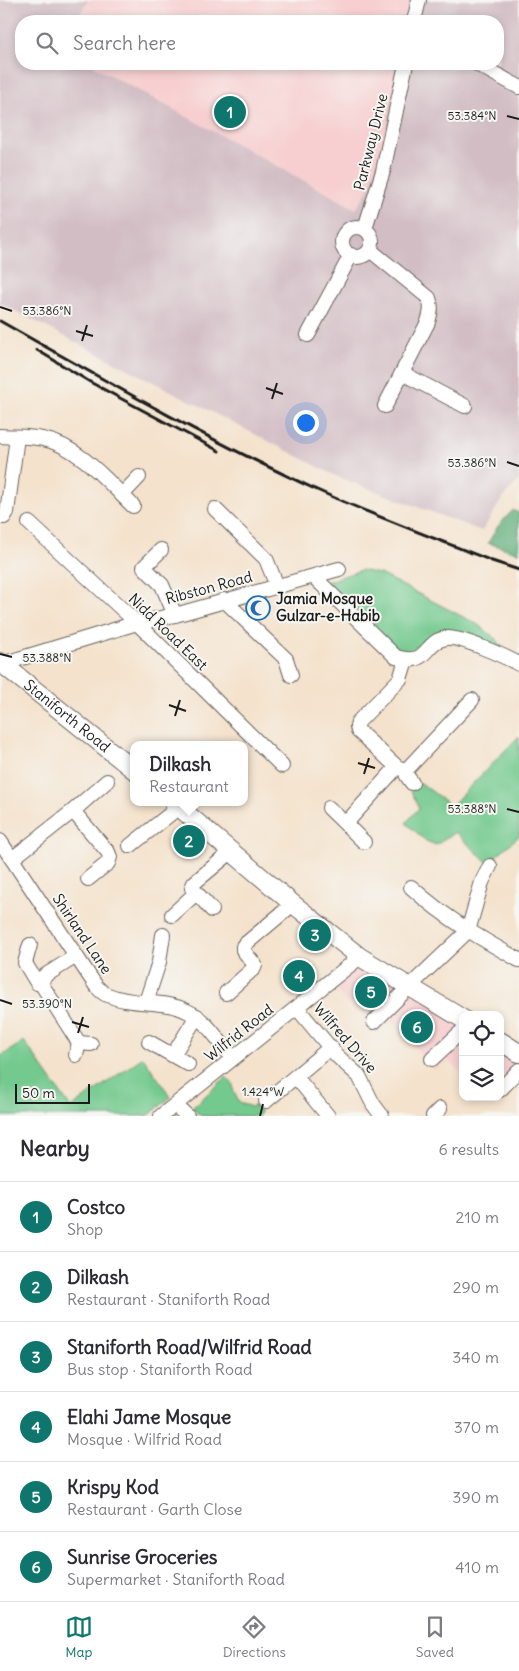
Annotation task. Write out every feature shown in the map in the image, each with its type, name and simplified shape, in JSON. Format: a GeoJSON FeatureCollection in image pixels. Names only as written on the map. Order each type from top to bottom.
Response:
{"type":"FeatureCollection","features":[{"type":"Feature","properties":{"kind":"main road","name":"Staniforth Road"},"geometry":{"type":"LineString","coordinates":[[1,663],[130,767]]}},
{"type":"Feature","properties":{"kind":"main road"},"geometry":{"type":"LineString","coordinates":[[177,806],[360,957],[459,1017]]}},
{"type":"Feature","properties":{"kind":"main road"},"geometry":{"type":"LineString","coordinates":[[504,1044],[519,1053]]}},
{"type":"Feature","properties":{"kind":"street"},"geometry":{"type":"LineString","coordinates":[[415,15],[418,0]]}},
{"type":"Feature","properties":{"kind":"street","name":"Parkway Drive"},"geometry":{"type":"LineString","coordinates":[[365,228],[383,171],[405,70]]}},
{"type":"Feature","properties":{"kind":"street"},"geometry":{"type":"LineString","coordinates":[[488,70],[519,87]]}},
{"type":"Feature","properties":{"kind":"street"},"geometry":{"type":"LineString","coordinates":[[353,227],[365,228],[373,241],[370,250],[367,254],[359,257],[351,255],[344,249],[342,241],[345,232],[353,227]]}},
{"type":"Feature","properties":{"kind":"street"},"geometry":{"type":"LineString","coordinates":[[370,250],[429,298],[431,304],[428,322],[385,406]]}},
{"type":"Feature","properties":{"kind":"street"},"geometry":{"type":"LineString","coordinates":[[308,335],[351,255]]}},
{"type":"Feature","properties":{"kind":"street"},"geometry":{"type":"LineString","coordinates":[[402,373],[465,406]]}},
{"type":"Feature","properties":{"kind":"street"},"geometry":{"type":"LineString","coordinates":[[0,436],[45,439],[68,450],[88,462],[133,506]]}},
{"type":"Feature","properties":{"kind":"street"},"geometry":{"type":"LineString","coordinates":[[0,517],[4,517],[7,512],[17,437]]}},
{"type":"Feature","properties":{"kind":"street"},"geometry":{"type":"LineString","coordinates":[[122,495],[139,476]]}},
{"type":"Feature","properties":{"kind":"street"},"geometry":{"type":"LineString","coordinates":[[215,509],[266,559],[277,586]]}},
{"type":"Feature","properties":{"kind":"street","name":"Nidd Road East"},"geometry":{"type":"LineString","coordinates":[[29,524],[137,623],[282,766]]}},
{"type":"Feature","properties":{"kind":"street"},"geometry":{"type":"LineString","coordinates":[[162,550],[144,566],[162,585],[174,615]]}},
{"type":"Feature","properties":{"kind":"street","name":"Ribston Road"},"geometry":{"type":"LineString","coordinates":[[1,663],[137,623],[174,615],[339,569]]}},
{"type":"Feature","properties":{"kind":"street"},"geometry":{"type":"LineString","coordinates":[[314,577],[396,657],[413,660],[422,656],[440,640],[448,638],[464,641],[519,664]]}},
{"type":"Feature","properties":{"kind":"street"},"geometry":{"type":"LineString","coordinates":[[224,600],[286,659],[291,675]]}},
{"type":"Feature","properties":{"kind":"street"},"geometry":{"type":"LineString","coordinates":[[406,660],[400,679],[358,722],[353,722],[358,731],[401,769],[412,783]]}},
{"type":"Feature","properties":{"kind":"street"},"geometry":{"type":"LineString","coordinates":[[346,823],[401,769],[409,767],[472,700]]}},
{"type":"Feature","properties":{"kind":"street"},"geometry":{"type":"LineString","coordinates":[[12,859],[73,811],[107,781]]}},
{"type":"Feature","properties":{"kind":"street"},"geometry":{"type":"LineString","coordinates":[[130,846],[175,806]]}},
{"type":"Feature","properties":{"kind":"street"},"geometry":{"type":"LineString","coordinates":[[329,808],[364,842]]}},
{"type":"Feature","properties":{"kind":"street"},"geometry":{"type":"LineString","coordinates":[[73,811],[108,852],[110,857],[108,863],[88,878]]}},
{"type":"Feature","properties":{"kind":"street","name":"Shirland Lane"},"geometry":{"type":"LineString","coordinates":[[0,841],[96,986],[106,995],[120,999],[169,1005],[186,1010],[204,1022],[233,1058]]}},
{"type":"Feature","properties":{"kind":"street"},"geometry":{"type":"LineString","coordinates":[[212,910],[192,888],[194,883],[231,852]]}},
{"type":"Feature","properties":{"kind":"street"},"geometry":{"type":"LineString","coordinates":[[374,1022],[468,931],[482,882],[490,866]]}},
{"type":"Feature","properties":{"kind":"street"},"geometry":{"type":"LineString","coordinates":[[411,887],[434,908],[468,931],[519,960]]}},
{"type":"Feature","properties":{"kind":"street"},"geometry":{"type":"LineString","coordinates":[[172,915],[196,893]]}},
{"type":"Feature","properties":{"kind":"street"},"geometry":{"type":"LineString","coordinates":[[226,993],[254,968],[254,965],[242,950],[243,946],[294,904]]}},
{"type":"Feature","properties":{"kind":"street"},"geometry":{"type":"LineString","coordinates":[[146,1002],[159,962],[163,935]]}},
{"type":"Feature","properties":{"kind":"street"},"geometry":{"type":"LineString","coordinates":[[30,946],[25,963],[36,983],[42,985],[82,1047]]}},
{"type":"Feature","properties":{"kind":"street"},"geometry":{"type":"LineString","coordinates":[[36,983],[76,956]]}},
{"type":"Feature","properties":{"kind":"street","name":"Wilfrid Road"},"geometry":{"type":"LineString","coordinates":[[161,1116],[360,957]]}},
{"type":"Feature","properties":{"kind":"street","name":"Wilfred Drive"},"geometry":{"type":"LineString","coordinates":[[297,1008],[337,1056],[359,1076],[373,1104],[382,1116]]}},
{"type":"Feature","properties":{"kind":"street"},"geometry":{"type":"LineString","coordinates":[[173,1055],[197,1016]]}},
{"type":"Feature","properties":{"kind":"street"},"geometry":{"type":"LineString","coordinates":[[432,1058],[459,1034]]}},
{"type":"Feature","properties":{"kind":"street"},"geometry":{"type":"LineString","coordinates":[[149,1042],[188,1064]]}},
{"type":"Feature","properties":{"kind":"street"},"geometry":{"type":"LineString","coordinates":[[266,1101],[331,1047]]}},
{"type":"Feature","properties":{"kind":"street"},"geometry":{"type":"LineString","coordinates":[[504,1086],[519,1070]]}},
{"type":"Feature","properties":{"kind":"street"},"geometry":{"type":"LineString","coordinates":[[296,1077],[328,1116]]}},
{"type":"Feature","properties":{"kind":"street"},"geometry":{"type":"LineString","coordinates":[[175,1105],[187,1116]]}},
{"type":"Feature","properties":{"kind":"shaded area"},"geometry":{"type":"Polygon","coordinates":[[[0,0],[88,0],[79,15],[15,15],[15,70],[101,70],[356,209],[371,185],[387,126],[397,70],[504,70],[504,15],[406,15],[410,0],[519,0],[519,480],[502,499],[482,531],[338,477],[0,303],[0,0]]]}},
{"type":"Feature","properties":{"kind":"shaded area"},"geometry":{"type":"Polygon","coordinates":[[[88,0],[410,0],[406,15],[79,15],[88,0]]]}},
{"type":"Feature","properties":{"kind":"shaded area"},"geometry":{"type":"Polygon","coordinates":[[[101,70],[397,70],[387,126],[371,185],[356,209],[101,70]]]}},
{"type":"Feature","properties":{"kind":"shaded area"},"geometry":{"type":"Polygon","coordinates":[[[360,957],[459,1017],[459,1071],[447,1059],[434,1070],[384,1013],[373,1023],[355,1001],[349,1005],[329,982],[360,957]]]}},
{"type":"Feature","properties":{"kind":"shaded area"},"geometry":{"type":"Polygon","coordinates":[[[504,1044],[519,1053],[519,1070],[504,1086],[504,1044]]]}},
{"type":"Feature","properties":{"kind":"green space"},"geometry":{"type":"Polygon","coordinates":[[[513,510],[519,513],[519,553],[488,543],[498,526],[513,510]]]}},
{"type":"Feature","properties":{"kind":"green space"},"geometry":{"type":"Polygon","coordinates":[[[361,570],[380,574],[477,624],[494,637],[502,648],[460,633],[441,634],[417,653],[400,652],[326,582],[361,570]]]}},
{"type":"Feature","properties":{"kind":"green space"},"geometry":{"type":"Polygon","coordinates":[[[519,736],[519,836],[488,863],[455,832],[436,845],[426,841],[406,823],[419,808],[411,791],[421,783],[451,806],[519,736]]]}},
{"type":"Feature","properties":{"kind":"green space"},"geometry":{"type":"Polygon","coordinates":[[[24,1041],[71,1108],[143,1057],[171,1097],[148,1116],[0,1116],[0,1057],[24,1041]]]}},
{"type":"Feature","properties":{"kind":"green space"},"geometry":{"type":"Polygon","coordinates":[[[226,1077],[233,1084],[233,1089],[239,1103],[252,1107],[254,1105],[260,1111],[259,1116],[201,1116],[192,1108],[226,1077]]]}},
{"type":"Feature","properties":{"kind":"railway"},"geometry":{"type":"LineString","coordinates":[[0,321],[157,409],[276,471],[382,518],[519,570]]}},
{"type":"Feature","properties":{"kind":"railway"},"geometry":{"type":"LineString","coordinates":[[37,350],[90,382],[219,451]]}},
{"type":"Feature","properties":{"kind":"place","name":"Costco"},"geometry":{"type":"Point","coordinates":[230,112]}},
{"type":"Feature","properties":{"kind":"place","name":"Jamia Mosque Gulzar-e-Habib"},"geometry":{"type":"Point","coordinates":[258,608]}},
{"type":"Feature","properties":{"kind":"place","name":"Dilkash"},"geometry":{"type":"Point","coordinates":[189,841]}},
{"type":"Feature","properties":{"kind":"place","name":"Staniforth Road/Wilfrid Road"},"geometry":{"type":"Point","coordinates":[315,935]}},
{"type":"Feature","properties":{"kind":"place","name":"Elahi Jame Mosque"},"geometry":{"type":"Point","coordinates":[299,976]}},
{"type":"Feature","properties":{"kind":"place","name":"Krispy Kod"},"geometry":{"type":"Point","coordinates":[371,992]}},
{"type":"Feature","properties":{"kind":"place","name":"Sunrise Groceries"},"geometry":{"type":"Point","coordinates":[417,1027]}}]}
